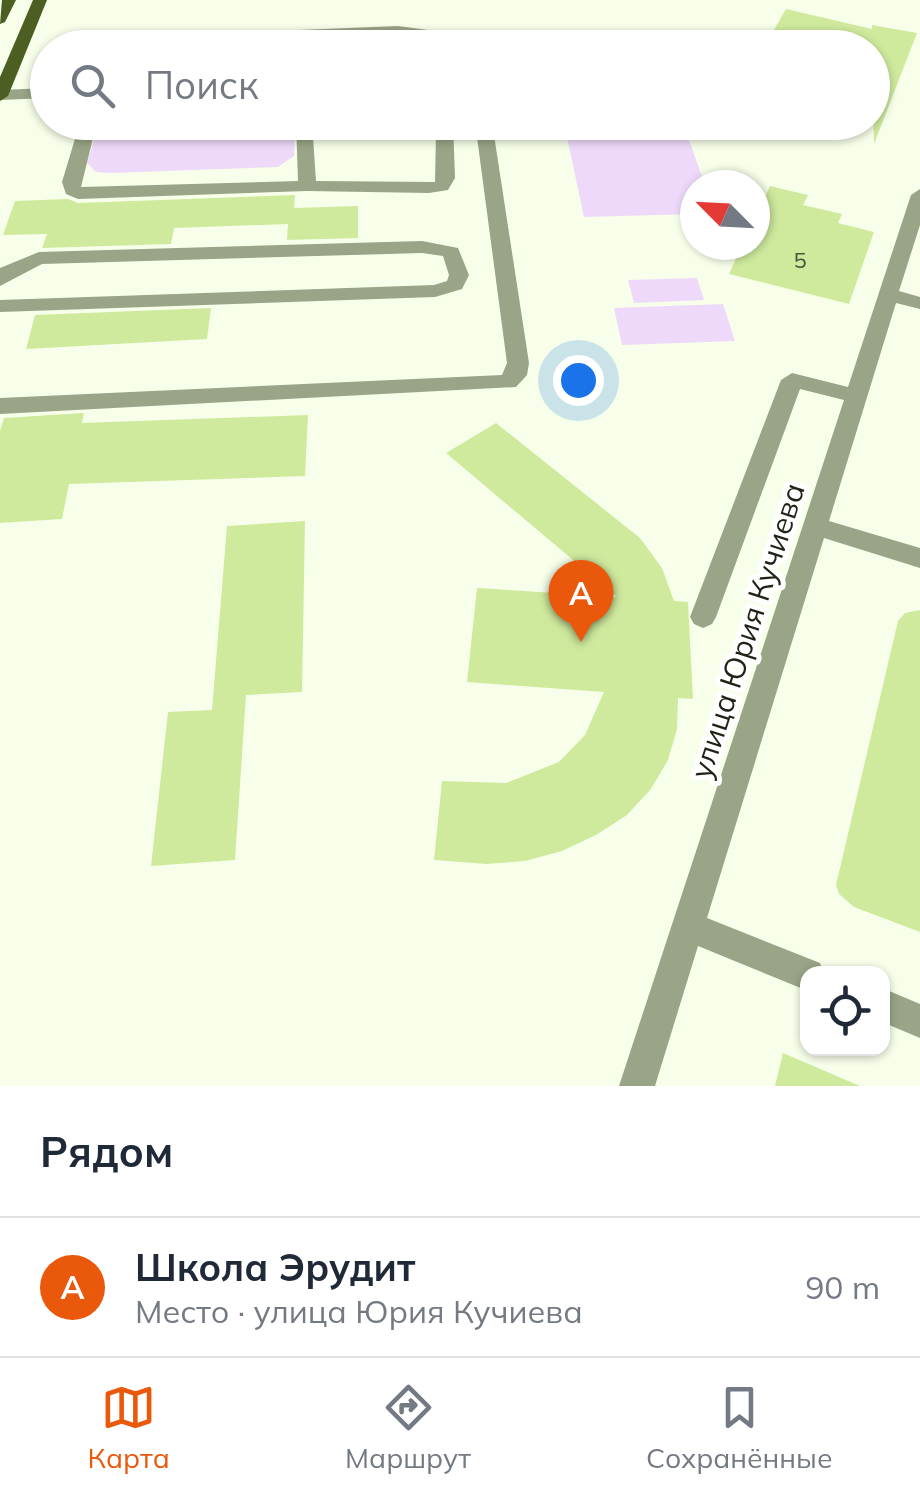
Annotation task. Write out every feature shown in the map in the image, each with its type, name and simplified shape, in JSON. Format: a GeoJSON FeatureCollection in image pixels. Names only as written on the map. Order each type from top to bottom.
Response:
{"type":"FeatureCollection","features":[{"type":"Feature","properties":{"kind":"main road"},"geometry":{"type":"LineString","coordinates":[[0,19],[9,0]]}},
{"type":"Feature","properties":{"kind":"main road"},"geometry":{"type":"LineString","coordinates":[[0,96],[40,0]]}},
{"type":"Feature","properties":{"kind":"main road"},"geometry":{"type":"LineString","coordinates":[[0,42],[23,41]]}},
{"type":"Feature","properties":{"kind":"street"},"geometry":{"type":"LineString","coordinates":[[0,96],[30,94]]}},
{"type":"Feature","properties":{"kind":"street"},"geometry":{"type":"LineString","coordinates":[[84,140],[71,182],[72,190],[78,193],[442,186],[446,178],[445,140]]}},
{"type":"Feature","properties":{"kind":"street"},"geometry":{"type":"LineString","coordinates":[[305,140],[307,186]]}},
{"type":"Feature","properties":{"kind":"street"},"geometry":{"type":"LineString","coordinates":[[0,406],[330,387],[486,386],[508,382],[516,374],[518,363],[486,140]]}},
{"type":"Feature","properties":{"kind":"street","name":"улица Юрия Кучиева"},"geometry":{"type":"LineString","coordinates":[[637,1086],[918,210]]}},
{"type":"Feature","properties":{"kind":"street"},"geometry":{"type":"LineString","coordinates":[[0,280],[6,272],[38,258],[422,247],[452,252],[459,275],[454,285],[435,291],[0,306]]}},
{"type":"Feature","properties":{"kind":"street"},"geometry":{"type":"LineString","coordinates":[[890,295],[920,302]]}},
{"type":"Feature","properties":{"kind":"street"},"geometry":{"type":"LineString","coordinates":[[703,617],[792,380],[856,396]]}},
{"type":"Feature","properties":{"kind":"street"},"geometry":{"type":"LineString","coordinates":[[816,526],[920,558]]}},
{"type":"Feature","properties":{"kind":"street"},"geometry":{"type":"LineString","coordinates":[[688,926],[800,971]]}},
{"type":"Feature","properties":{"kind":"street"},"geometry":{"type":"LineString","coordinates":[[890,1008],[920,1021]]}},
{"type":"Feature","properties":{"kind":"shaded area"},"geometry":{"type":"Polygon","coordinates":[[[94,140],[295,140],[294,156],[278,167],[110,173],[96,172],[87,163],[94,140]]]}},
{"type":"Feature","properties":{"kind":"shaded area"},"geometry":{"type":"Polygon","coordinates":[[[568,140],[689,140],[700,170],[680,170],[680,214],[584,217],[568,140]]]}},
{"type":"Feature","properties":{"kind":"shaded area"},"geometry":{"type":"Polygon","coordinates":[[[697,278],[704,300],[634,303],[628,280],[697,278]]]}},
{"type":"Feature","properties":{"kind":"shaded area"},"geometry":{"type":"Polygon","coordinates":[[[723,304],[735,341],[622,345],[614,308],[723,304]]]}},
{"type":"Feature","properties":{"kind":"building"},"geometry":{"type":"Polygon","coordinates":[[[786,9],[872,29],[872,25],[917,33],[890,103],[890,30],[774,30],[786,9]]]}},
{"type":"Feature","properties":{"kind":"building"},"geometry":{"type":"Polygon","coordinates":[[[770,186],[808,195],[803,205],[842,214],[838,223],[874,232],[849,304],[729,274],[735,260],[770,260],[770,186]]]}},
{"type":"Feature","properties":{"kind":"building"},"geometry":{"type":"Polygon","coordinates":[[[295,195],[294,208],[358,206],[358,238],[287,240],[288,224],[174,228],[171,244],[42,248],[47,234],[3,235],[15,201],[68,199],[78,203],[295,195]]]}},
{"type":"Feature","properties":{"kind":"building"},"geometry":{"type":"Polygon","coordinates":[[[211,308],[207,339],[26,349],[35,315],[211,308]]]}},
{"type":"Feature","properties":{"kind":"building"},"geometry":{"type":"Polygon","coordinates":[[[84,413],[82,423],[308,415],[305,476],[69,484],[62,519],[0,523],[0,431],[4,418],[84,413]]]}},
{"type":"Feature","properties":{"kind":"building"},"geometry":{"type":"Polygon","coordinates":[[[496,423],[640,538],[662,568],[674,601],[688,602],[693,699],[678,698],[677,729],[668,760],[651,789],[627,815],[596,835],[562,851],[525,861],[487,864],[434,860],[442,781],[506,783],[559,762],[585,735],[604,692],[467,682],[477,588],[617,597],[446,453],[496,423]]]}},
{"type":"Feature","properties":{"kind":"building"},"geometry":{"type":"Polygon","coordinates":[[[305,521],[302,692],[246,695],[235,860],[151,866],[168,712],[212,710],[227,526],[305,521]]]}},
{"type":"Feature","properties":{"kind":"building"},"geometry":{"type":"Polygon","coordinates":[[[920,610],[920,932],[854,907],[839,894],[836,885],[898,621],[905,613],[920,610]]]}},
{"type":"Feature","properties":{"kind":"building"},"geometry":{"type":"Polygon","coordinates":[[[783,1053],[860,1086],[775,1086],[783,1053]]]}},
{"type":"Feature","properties":{"kind":"place","name":"Школа Эрудит"},"geometry":{"type":"Point","coordinates":[581,642]}}]}
